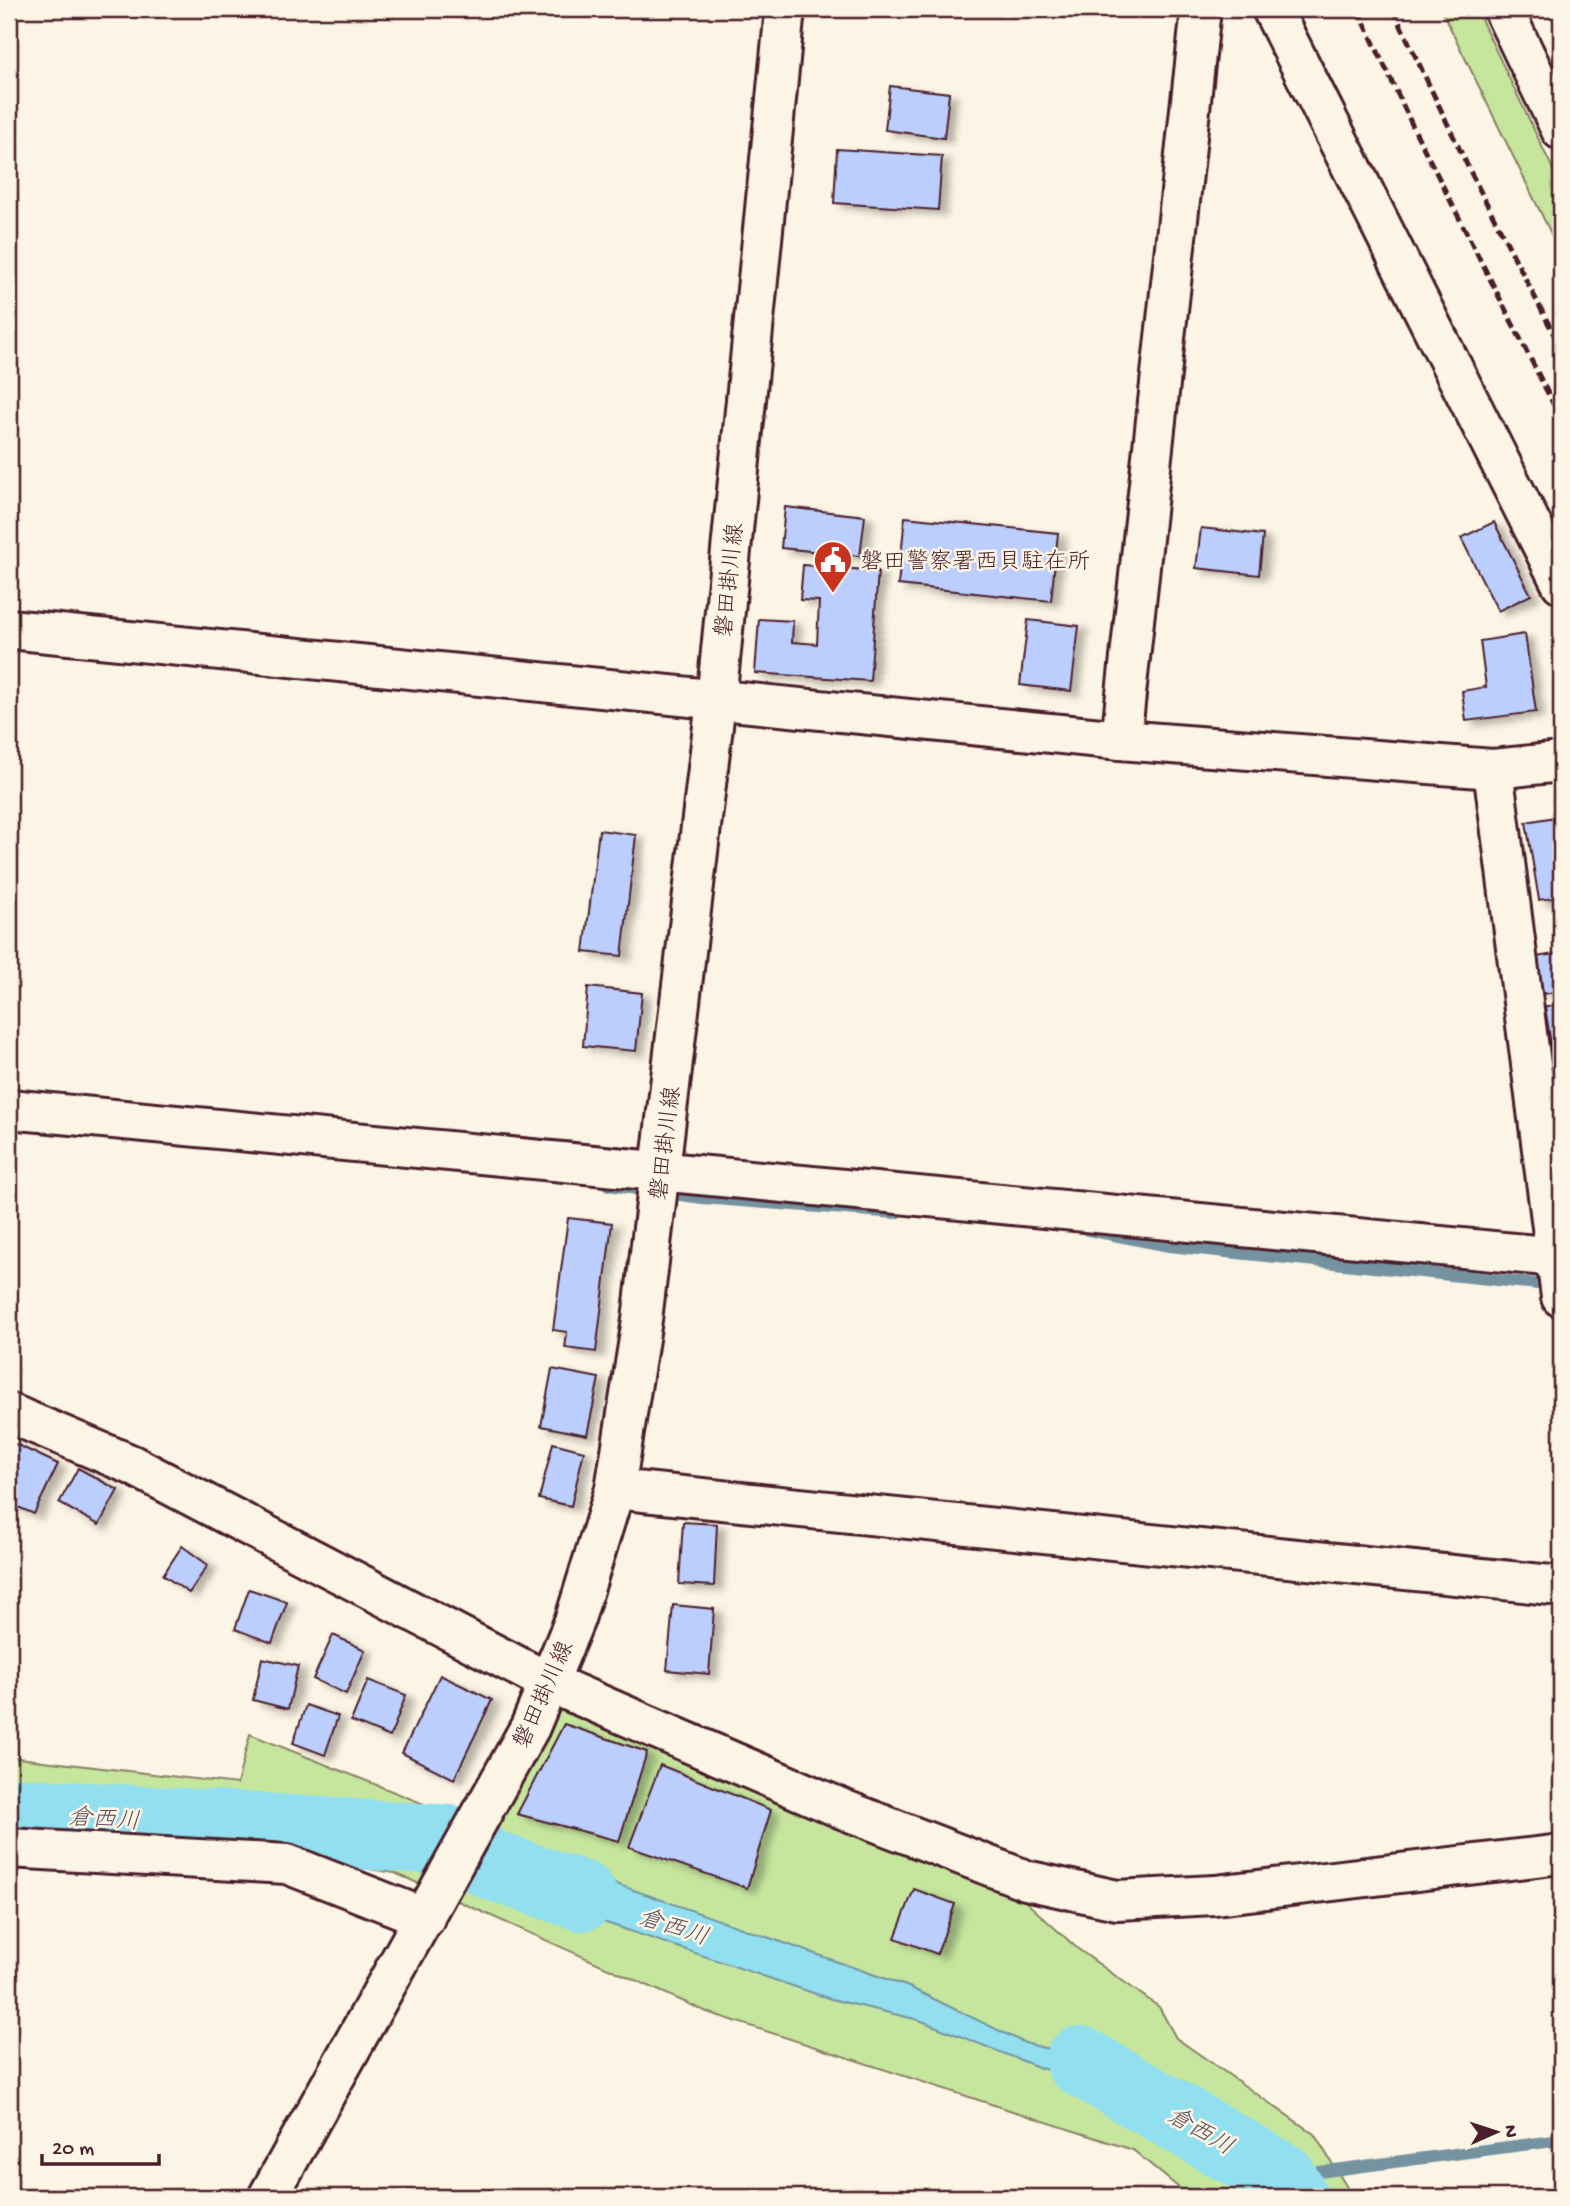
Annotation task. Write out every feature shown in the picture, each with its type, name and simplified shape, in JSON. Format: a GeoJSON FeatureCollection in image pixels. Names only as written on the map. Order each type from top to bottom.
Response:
{"type":"FeatureCollection","features":[{"type":"Feature","properties":{"kind":"street","name":"磐田掛川線"},"geometry":{"type":"LineString","coordinates":[[268,2197],[530,1727],[575,1619],[615,1489],[642,1320],[716,701],[785,9]]}},
{"type":"Feature","properties":{"kind":"street"},"geometry":{"type":"LineString","coordinates":[[1121,740],[1201,9]]}},
{"type":"Feature","properties":{"kind":"street"},"geometry":{"type":"LineString","coordinates":[[1272,9],[1561,583]]}},
{"type":"Feature","properties":{"kind":"street"},"geometry":{"type":"LineString","coordinates":[[1503,9],[1561,130]]}},
{"type":"Feature","properties":{"kind":"street"},"geometry":{"type":"LineString","coordinates":[[9,629],[1121,740],[1493,769],[1561,762]]}},
{"type":"Feature","properties":{"kind":"street"},"geometry":{"type":"LineString","coordinates":[[1493,769],[1561,1297]]}},
{"type":"Feature","properties":{"kind":"street"},"geometry":{"type":"LineString","coordinates":[[9,1109],[1556,1257]]}},
{"type":"Feature","properties":{"kind":"street"},"geometry":{"type":"LineString","coordinates":[[9,1413],[132,1465],[550,1683],[845,1810],[1026,1881],[1117,1900],[1215,1895],[1561,1854]]}},
{"type":"Feature","properties":{"kind":"street"},"geometry":{"type":"LineString","coordinates":[[615,1489],[1561,1587]]}},
{"type":"Feature","properties":{"kind":"street"},"geometry":{"type":"LineString","coordinates":[[9,1848],[287,1864],[425,1918]]}},
{"type":"Feature","properties":{"kind":"green space"},"geometry":{"type":"Polygon","coordinates":[[[1441,9],[1476,9],[1561,186],[1561,254],[1441,9]]]}},
{"type":"Feature","properties":{"kind":"green space"},"geometry":{"type":"Polygon","coordinates":[[[550,1683],[985,1865],[1078,1949],[1159,2007],[1176,2038],[1314,2134],[1353,2197],[1190,2197],[1133,2150],[707,2012],[395,1873],[240,1849],[9,1837],[9,1757],[237,1784],[250,1734],[476,1825],[550,1683]]]}},
{"type":"Feature","properties":{"kind":"water"},"geometry":{"type":"Polygon","coordinates":[[[500,1843],[909,1987],[1025,2043],[1134,2071],[1165,2109],[1038,2067],[919,2020],[831,1999],[485,1882],[500,1843]]]}},
{"type":"Feature","properties":{"kind":"building"},"geometry":{"type":"Polygon","coordinates":[[[890,86],[949,93],[944,138],[885,130],[890,86]]]}},
{"type":"Feature","properties":{"kind":"building"},"geometry":{"type":"Polygon","coordinates":[[[837,149],[942,156],[938,210],[834,203],[837,149]]]}},
{"type":"Feature","properties":{"kind":"building"},"geometry":{"type":"Polygon","coordinates":[[[785,507],[865,516],[860,556],[781,548],[785,507]]]}},
{"type":"Feature","properties":{"kind":"building"},"geometry":{"type":"Polygon","coordinates":[[[905,517],[1058,533],[1051,601],[898,585],[905,517]]]}},
{"type":"Feature","properties":{"kind":"building"},"geometry":{"type":"Polygon","coordinates":[[[1494,522],[1531,595],[1498,611],[1461,538],[1494,522]]]}},
{"type":"Feature","properties":{"kind":"building"},"geometry":{"type":"Polygon","coordinates":[[[1201,528],[1263,535],[1259,575],[1196,568],[1201,528]]]}},
{"type":"Feature","properties":{"kind":"building"},"geometry":{"type":"Polygon","coordinates":[[[803,565],[878,571],[870,681],[755,673],[759,619],[793,621],[792,642],[817,644],[819,601],[800,600],[803,565]]]}},
{"type":"Feature","properties":{"kind":"building"},"geometry":{"type":"Polygon","coordinates":[[[1028,620],[1079,626],[1071,691],[1020,685],[1028,620]]]}},
{"type":"Feature","properties":{"kind":"building"},"geometry":{"type":"Polygon","coordinates":[[[1525,634],[1536,712],[1466,721],[1462,691],[1486,687],[1480,641],[1525,634]]]}},
{"type":"Feature","properties":{"kind":"building"},"geometry":{"type":"Polygon","coordinates":[[[1561,816],[1561,897],[1539,900],[1526,822],[1561,816]]]}},
{"type":"Feature","properties":{"kind":"building"},"geometry":{"type":"Polygon","coordinates":[[[599,830],[636,835],[622,956],[584,952],[599,830]]]}},
{"type":"Feature","properties":{"kind":"building"},"geometry":{"type":"Polygon","coordinates":[[[1561,953],[1561,991],[1543,994],[1536,957],[1561,953]]]}},
{"type":"Feature","properties":{"kind":"building"},"geometry":{"type":"Polygon","coordinates":[[[588,987],[642,993],[636,1051],[583,1046],[588,987]]]}},
{"type":"Feature","properties":{"kind":"building"},"geometry":{"type":"Polygon","coordinates":[[[1561,1004],[1561,1050],[1552,1051],[1545,1007],[1561,1004]]]}},
{"type":"Feature","properties":{"kind":"building"},"geometry":{"type":"Polygon","coordinates":[[[568,1218],[612,1223],[596,1352],[565,1348],[567,1332],[553,1330],[568,1218]]]}},
{"type":"Feature","properties":{"kind":"building"},"geometry":{"type":"Polygon","coordinates":[[[552,1369],[599,1378],[587,1435],[541,1426],[552,1369]]]}},
{"type":"Feature","properties":{"kind":"building"},"geometry":{"type":"Polygon","coordinates":[[[9,1441],[58,1464],[34,1514],[9,1503],[9,1441]]]}},
{"type":"Feature","properties":{"kind":"building"},"geometry":{"type":"Polygon","coordinates":[[[553,1443],[584,1451],[571,1506],[539,1499],[553,1443]]]}},
{"type":"Feature","properties":{"kind":"building"},"geometry":{"type":"Polygon","coordinates":[[[78,1468],[118,1490],[99,1525],[59,1503],[78,1468]]]}},
{"type":"Feature","properties":{"kind":"building"},"geometry":{"type":"Polygon","coordinates":[[[683,1522],[717,1524],[714,1586],[679,1584],[683,1522]]]}},
{"type":"Feature","properties":{"kind":"building"},"geometry":{"type":"Polygon","coordinates":[[[182,1546],[208,1565],[189,1593],[163,1575],[182,1546]]]}},
{"type":"Feature","properties":{"kind":"building"},"geometry":{"type":"Polygon","coordinates":[[[249,1589],[287,1602],[272,1643],[235,1629],[249,1589]]]}},
{"type":"Feature","properties":{"kind":"building"},"geometry":{"type":"Polygon","coordinates":[[[673,1605],[714,1609],[709,1674],[667,1670],[673,1605]]]}},
{"type":"Feature","properties":{"kind":"building"},"geometry":{"type":"Polygon","coordinates":[[[333,1635],[365,1650],[346,1694],[313,1679],[333,1635]]]}},
{"type":"Feature","properties":{"kind":"building"},"geometry":{"type":"Polygon","coordinates":[[[262,1658],[298,1666],[288,1709],[253,1700],[262,1658]]]}},
{"type":"Feature","properties":{"kind":"building"},"geometry":{"type":"Polygon","coordinates":[[[440,1675],[492,1700],[454,1779],[402,1753],[440,1675]]]}},
{"type":"Feature","properties":{"kind":"building"},"geometry":{"type":"Polygon","coordinates":[[[368,1680],[406,1695],[390,1737],[351,1721],[368,1680]]]}},
{"type":"Feature","properties":{"kind":"building"},"geometry":{"type":"Polygon","coordinates":[[[306,1705],[338,1716],[325,1755],[293,1743],[306,1705]]]}},
{"type":"Feature","properties":{"kind":"building"},"geometry":{"type":"Polygon","coordinates":[[[564,1724],[647,1752],[619,1841],[517,1814],[564,1724]]]}},
{"type":"Feature","properties":{"kind":"building"},"geometry":{"type":"Polygon","coordinates":[[[660,1765],[771,1810],[747,1888],[629,1847],[660,1765]]]}},
{"type":"Feature","properties":{"kind":"building"},"geometry":{"type":"Polygon","coordinates":[[[914,1889],[955,1904],[937,1954],[895,1938],[914,1889]]]}},
{"type":"Feature","properties":{"kind":"waterway"},"geometry":{"type":"LineString","coordinates":[[608,1185],[702,1198],[896,1213]]}},
{"type":"Feature","properties":{"kind":"waterway"},"geometry":{"type":"LineString","coordinates":[[1088,1230],[1169,1246],[1557,1286]]}},
{"type":"Feature","properties":{"kind":"waterway","name":"倉西川"},"geometry":{"type":"LineString","coordinates":[[9,1812],[449,1840],[494,1866],[582,1896]]}},
{"type":"Feature","properties":{"kind":"waterway","name":"倉西川"},"geometry":{"type":"LineString","coordinates":[[1080,2061],[1281,2177],[1293,2197]]}},
{"type":"Feature","properties":{"kind":"waterway"},"geometry":{"type":"LineString","coordinates":[[1281,2177],[1561,2140]]}},
{"type":"Feature","properties":{"kind":"railway"},"geometry":{"type":"LineString","coordinates":[[1358,9],[1414,129],[1561,419]]}},
{"type":"Feature","properties":{"kind":"railway"},"geometry":{"type":"LineString","coordinates":[[1393,9],[1469,169],[1561,348]]}},
{"type":"Feature","properties":{"kind":"place","name":"磐田警察署西貝駐在所"},"geometry":{"type":"Point","coordinates":[833,594]}}]}
